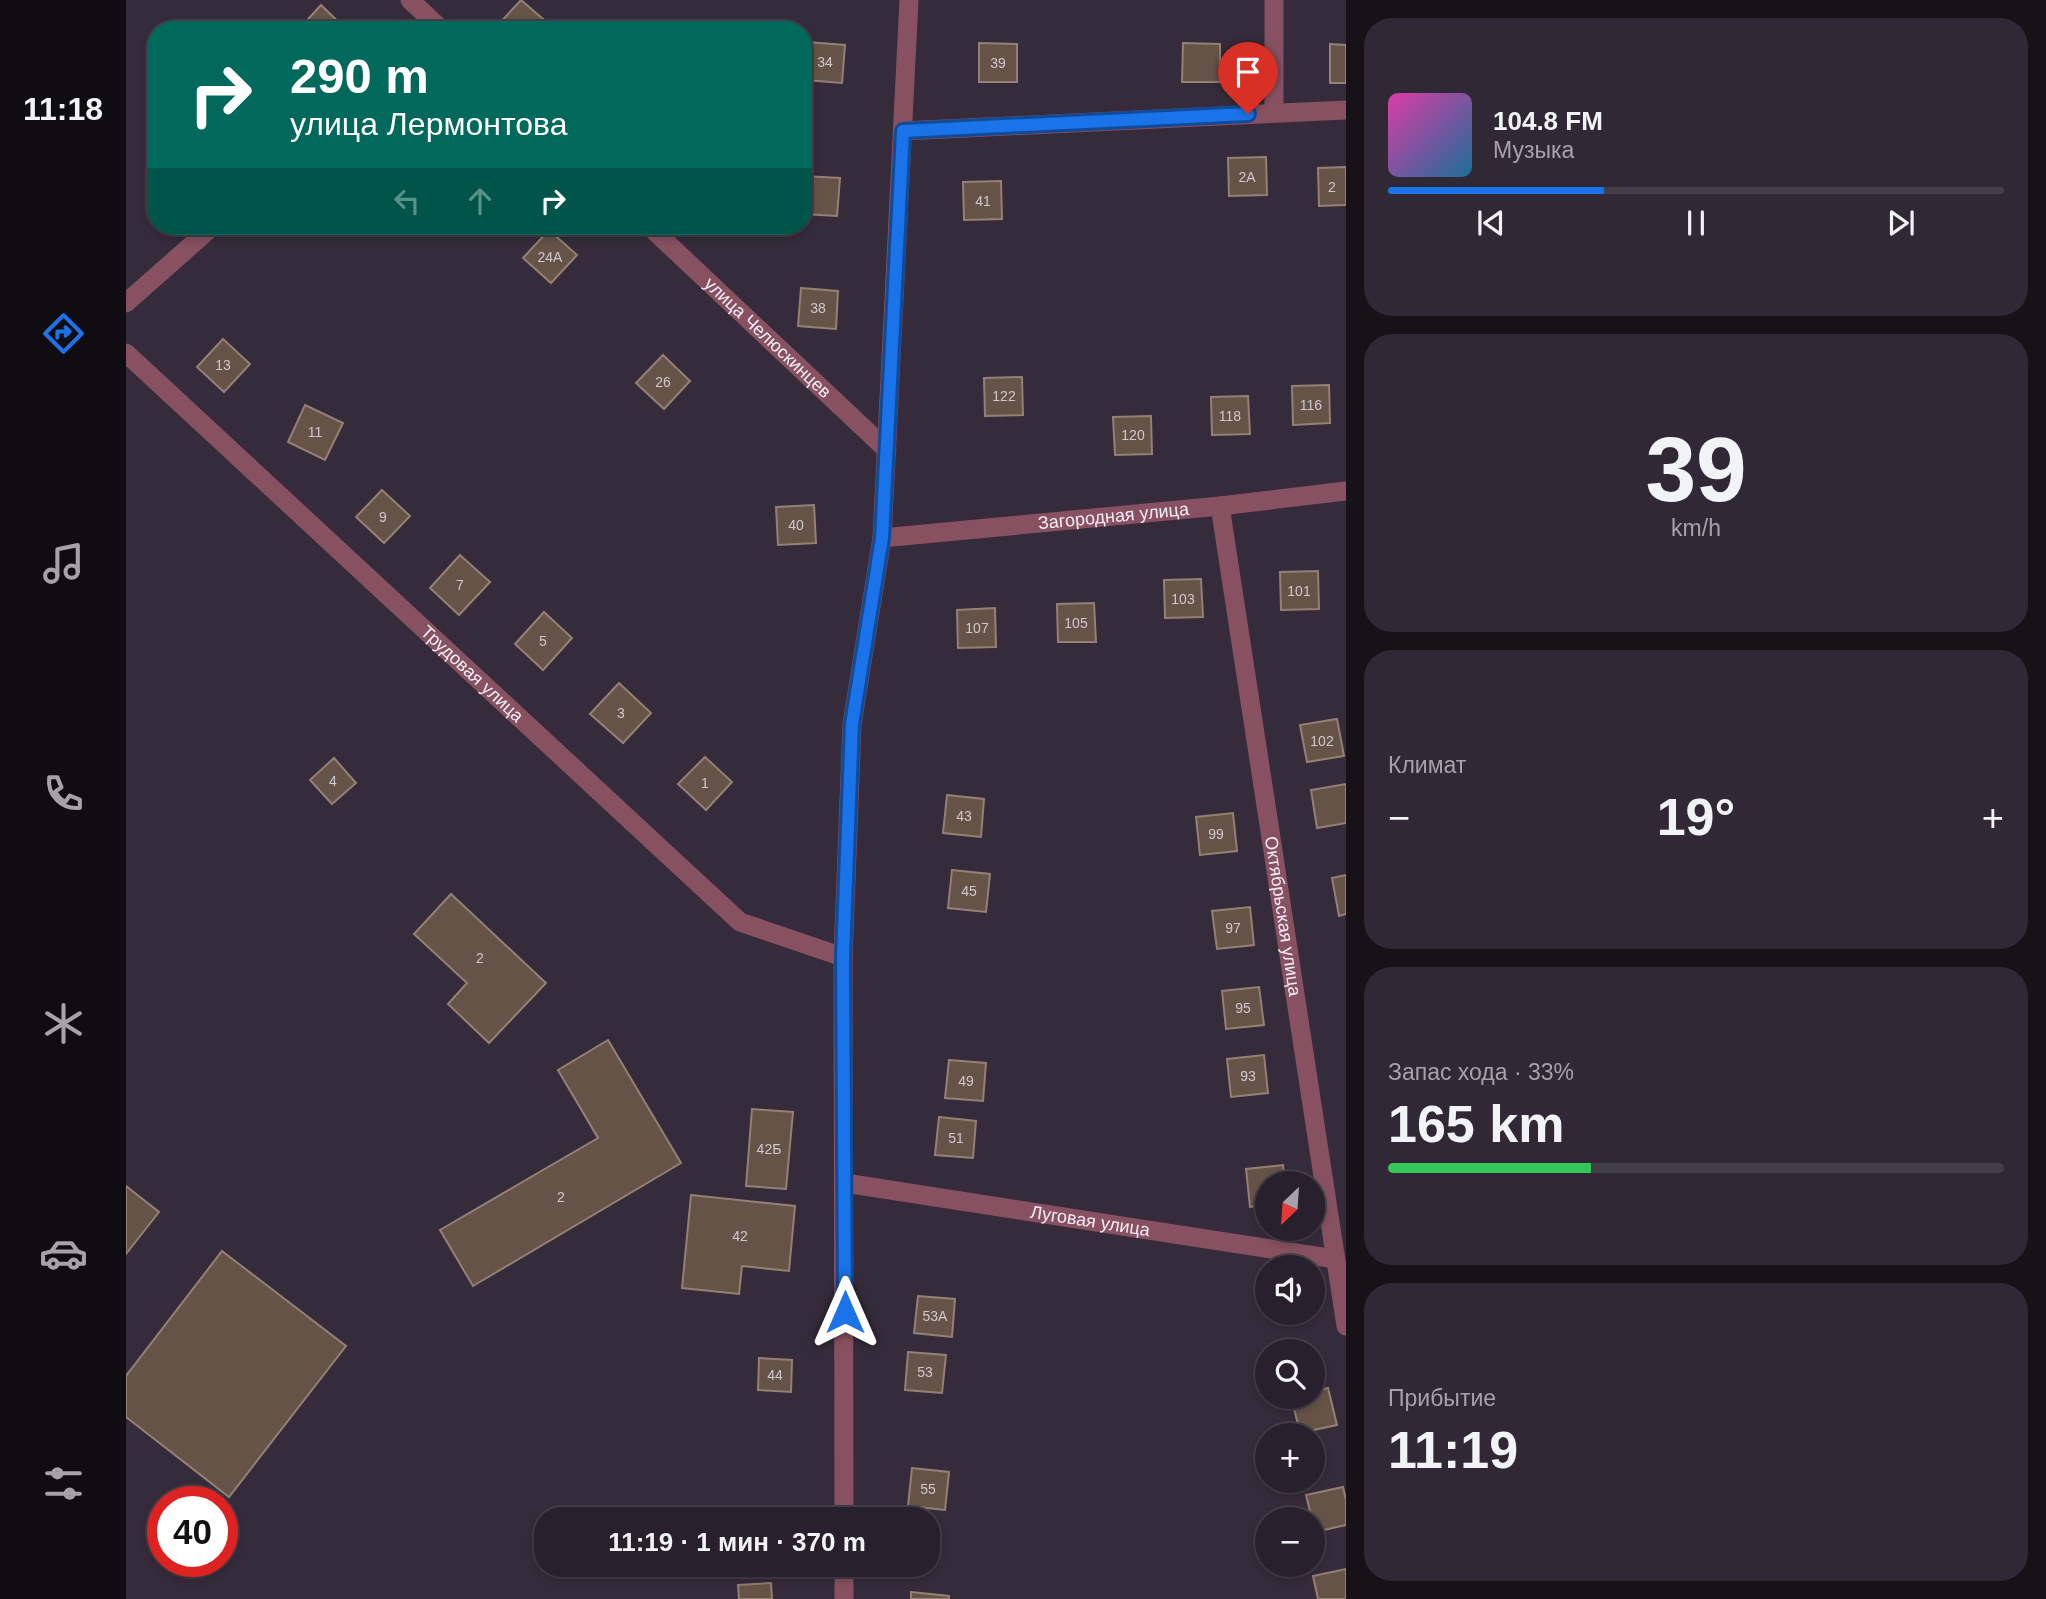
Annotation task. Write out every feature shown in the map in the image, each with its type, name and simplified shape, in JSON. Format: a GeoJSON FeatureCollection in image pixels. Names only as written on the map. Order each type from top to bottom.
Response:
{"type":"FeatureCollection","features":[{"type":"Feature","properties":{"kind":"street"},"geometry":{"type":"LineString","coordinates":[[410,0],[430,21]]}},
{"type":"Feature","properties":{"kind":"street"},"geometry":{"type":"LineString","coordinates":[[844,1507],[843,957],[852,724],[882,538],[909,0]]}},
{"type":"Feature","properties":{"kind":"street"},"geometry":{"type":"LineString","coordinates":[[1274,0],[1274,113]]}},
{"type":"Feature","properties":{"kind":"street"},"geometry":{"type":"LineString","coordinates":[[903,131],[1346,110]]}},
{"type":"Feature","properties":{"kind":"street"},"geometry":{"type":"LineString","coordinates":[[126,303],[203,235]]}},
{"type":"Feature","properties":{"kind":"street","name":"улица Челюскинцев"},"geometry":{"type":"LineString","coordinates":[[659,235],[887,450]]}},
{"type":"Feature","properties":{"kind":"street","name":"Трудовая улица"},"geometry":{"type":"LineString","coordinates":[[126,353],[740,922],[843,957]]}},
{"type":"Feature","properties":{"kind":"street","name":"Загородная улица"},"geometry":{"type":"LineString","coordinates":[[882,538],[1220,506],[1346,491]]}},
{"type":"Feature","properties":{"kind":"street","name":"Октябрьская улица"},"geometry":{"type":"LineString","coordinates":[[1220,506],[1345,1318]]}},
{"type":"Feature","properties":{"kind":"street","name":"Луговая улица"},"geometry":{"type":"LineString","coordinates":[[845,1183],[1335,1259]]}},
{"type":"Feature","properties":{"kind":"street"},"geometry":{"type":"LineString","coordinates":[[844,1577],[844,1599]]}},
{"type":"Feature","properties":{"kind":"building"},"geometry":{"type":"Polygon","coordinates":[[[521,0],[545,21],[502,21],[521,0]]]}},
{"type":"Feature","properties":{"kind":"building"},"geometry":{"type":"Polygon","coordinates":[[[321,5],[338,21],[306,21],[321,5]]]}},
{"type":"Feature","properties":{"kind":"building"},"geometry":{"type":"Polygon","coordinates":[[[812,42],[845,45],[842,83],[812,81],[812,42]]]}},
{"type":"Feature","properties":{"kind":"building"},"geometry":{"type":"Polygon","coordinates":[[[979,43],[1017,44],[1017,82],[979,82],[979,43]]]}},
{"type":"Feature","properties":{"kind":"building"},"geometry":{"type":"Polygon","coordinates":[[[1183,43],[1220,44],[1220,82],[1182,82],[1183,43]]]}},
{"type":"Feature","properties":{"kind":"building"},"geometry":{"type":"Polygon","coordinates":[[[1330,44],[1346,45],[1346,83],[1330,83],[1330,44]]]}},
{"type":"Feature","properties":{"kind":"building"},"geometry":{"type":"Polygon","coordinates":[[[1266,157],[1267,195],[1229,196],[1228,158],[1266,157]]]}},
{"type":"Feature","properties":{"kind":"building"},"geometry":{"type":"Polygon","coordinates":[[[1346,167],[1346,205],[1319,206],[1318,168],[1346,167]]]}},
{"type":"Feature","properties":{"kind":"building"},"geometry":{"type":"Polygon","coordinates":[[[812,176],[840,178],[837,216],[812,215],[812,176]]]}},
{"type":"Feature","properties":{"kind":"building"},"geometry":{"type":"Polygon","coordinates":[[[1001,181],[1002,219],[964,220],[963,182],[1001,181]]]}},
{"type":"Feature","properties":{"kind":"building"},"geometry":{"type":"Polygon","coordinates":[[[544,235],[555,235],[577,255],[551,283],[523,258],[544,235]]]}},
{"type":"Feature","properties":{"kind":"building"},"geometry":{"type":"Polygon","coordinates":[[[801,288],[838,291],[836,329],[798,326],[801,288]]]}},
{"type":"Feature","properties":{"kind":"building"},"geometry":{"type":"Polygon","coordinates":[[[223,339],[250,364],[224,392],[197,367],[223,339]]]}},
{"type":"Feature","properties":{"kind":"building"},"geometry":{"type":"Polygon","coordinates":[[[663,355],[690,381],[664,409],[636,383],[663,355]]]}},
{"type":"Feature","properties":{"kind":"building"},"geometry":{"type":"Polygon","coordinates":[[[1022,377],[1023,415],[985,416],[984,378],[1022,377]]]}},
{"type":"Feature","properties":{"kind":"building"},"geometry":{"type":"Polygon","coordinates":[[[1329,385],[1330,423],[1293,425],[1292,386],[1329,385]]]}},
{"type":"Feature","properties":{"kind":"building"},"geometry":{"type":"Polygon","coordinates":[[[1248,396],[1250,434],[1212,435],[1211,397],[1248,396]]]}},
{"type":"Feature","properties":{"kind":"building"},"geometry":{"type":"Polygon","coordinates":[[[305,405],[343,423],[325,460],[288,442],[305,405]]]}},
{"type":"Feature","properties":{"kind":"building"},"geometry":{"type":"Polygon","coordinates":[[[1151,416],[1152,454],[1115,455],[1113,417],[1151,416]]]}},
{"type":"Feature","properties":{"kind":"building"},"geometry":{"type":"Polygon","coordinates":[[[382,490],[410,516],[384,543],[356,517],[382,490]]]}},
{"type":"Feature","properties":{"kind":"building"},"geometry":{"type":"Polygon","coordinates":[[[814,505],[816,543],[778,545],[776,507],[814,505]]]}},
{"type":"Feature","properties":{"kind":"building"},"geometry":{"type":"Polygon","coordinates":[[[460,555],[490,582],[459,615],[430,588],[460,555]]]}},
{"type":"Feature","properties":{"kind":"building"},"geometry":{"type":"Polygon","coordinates":[[[1318,571],[1319,609],[1281,610],[1280,572],[1318,571]]]}},
{"type":"Feature","properties":{"kind":"building"},"geometry":{"type":"Polygon","coordinates":[[[1201,579],[1203,617],[1165,618],[1164,580],[1201,579]]]}},
{"type":"Feature","properties":{"kind":"building"},"geometry":{"type":"Polygon","coordinates":[[[1094,603],[1096,642],[1058,642],[1057,604],[1094,603]]]}},
{"type":"Feature","properties":{"kind":"building"},"geometry":{"type":"Polygon","coordinates":[[[995,608],[996,647],[958,648],[957,610],[995,608]]]}},
{"type":"Feature","properties":{"kind":"building"},"geometry":{"type":"Polygon","coordinates":[[[544,612],[572,638],[543,670],[515,644],[544,612]]]}},
{"type":"Feature","properties":{"kind":"building"},"geometry":{"type":"Polygon","coordinates":[[[619,683],[651,713],[623,743],[590,714],[619,683]]]}},
{"type":"Feature","properties":{"kind":"building"},"geometry":{"type":"Polygon","coordinates":[[[1337,719],[1344,756],[1307,762],[1300,725],[1337,719]]]}},
{"type":"Feature","properties":{"kind":"building"},"geometry":{"type":"Polygon","coordinates":[[[705,757],[732,782],[706,810],[678,784],[705,757]]]}},
{"type":"Feature","properties":{"kind":"building"},"geometry":{"type":"Polygon","coordinates":[[[334,758],[356,783],[332,804],[310,780],[334,758]]]}},
{"type":"Feature","properties":{"kind":"building"},"geometry":{"type":"Polygon","coordinates":[[[1346,784],[1346,823],[1317,828],[1311,790],[1346,784]]]}},
{"type":"Feature","properties":{"kind":"building"},"geometry":{"type":"Polygon","coordinates":[[[947,795],[984,799],[981,837],[943,833],[947,795]]]}},
{"type":"Feature","properties":{"kind":"building"},"geometry":{"type":"Polygon","coordinates":[[[1233,813],[1237,851],[1200,855],[1196,817],[1233,813]]]}},
{"type":"Feature","properties":{"kind":"building"},"geometry":{"type":"Polygon","coordinates":[[[952,870],[990,874],[986,912],[948,908],[952,870]]]}},
{"type":"Feature","properties":{"kind":"building"},"geometry":{"type":"Polygon","coordinates":[[[1346,875],[1346,914],[1339,916],[1332,878],[1346,875]]]}},
{"type":"Feature","properties":{"kind":"building"},"geometry":{"type":"Polygon","coordinates":[[[451,894],[546,983],[489,1043],[448,1004],[467,983],[414,934],[451,894]]]}},
{"type":"Feature","properties":{"kind":"building"},"geometry":{"type":"Polygon","coordinates":[[[1250,907],[1254,945],[1217,949],[1212,911],[1250,907]]]}},
{"type":"Feature","properties":{"kind":"building"},"geometry":{"type":"Polygon","coordinates":[[[1259,987],[1264,1025],[1226,1029],[1222,991],[1259,987]]]}},
{"type":"Feature","properties":{"kind":"building"},"geometry":{"type":"Polygon","coordinates":[[[608,1040],[681,1163],[473,1286],[440,1230],[598,1138],[558,1070],[608,1040]]]}},
{"type":"Feature","properties":{"kind":"building"},"geometry":{"type":"Polygon","coordinates":[[[1264,1055],[1268,1093],[1231,1097],[1227,1059],[1264,1055]]]}},
{"type":"Feature","properties":{"kind":"building"},"geometry":{"type":"Polygon","coordinates":[[[949,1060],[986,1063],[983,1101],[945,1098],[949,1060]]]}},
{"type":"Feature","properties":{"kind":"building"},"geometry":{"type":"Polygon","coordinates":[[[752,1109],[793,1112],[786,1189],[746,1186],[752,1109]]]}},
{"type":"Feature","properties":{"kind":"building"},"geometry":{"type":"Polygon","coordinates":[[[939,1117],[976,1121],[973,1158],[935,1155],[939,1117]]]}},
{"type":"Feature","properties":{"kind":"building"},"geometry":{"type":"Polygon","coordinates":[[[1283,1165],[1284,1171],[1255,1171],[1255,1206],[1250,1207],[1246,1169],[1283,1165]]]}},
{"type":"Feature","properties":{"kind":"building"},"geometry":{"type":"Polygon","coordinates":[[[126,1186],[159,1212],[126,1254],[126,1186]]]}},
{"type":"Feature","properties":{"kind":"building"},"geometry":{"type":"Polygon","coordinates":[[[691,1195],[795,1206],[789,1271],[742,1266],[739,1294],[682,1288],[691,1195]]]}},
{"type":"Feature","properties":{"kind":"building"},"geometry":{"type":"Polygon","coordinates":[[[222,1251],[346,1346],[238,1486],[215,1486],[126,1417],[126,1376],[222,1251]]]}},
{"type":"Feature","properties":{"kind":"building"},"geometry":{"type":"Polygon","coordinates":[[[918,1296],[955,1299],[952,1337],[914,1333],[918,1296]]]}},
{"type":"Feature","properties":{"kind":"building"},"geometry":{"type":"Polygon","coordinates":[[[908,1352],[946,1355],[942,1393],[905,1390],[908,1352]]]}},
{"type":"Feature","properties":{"kind":"building"},"geometry":{"type":"Polygon","coordinates":[[[759,1358],[792,1360],[791,1392],[758,1390],[759,1358]]]}},
{"type":"Feature","properties":{"kind":"building"},"geometry":{"type":"Polygon","coordinates":[[[1328,1388],[1337,1425],[1325,1428],[1325,1423],[1298,1423],[1294,1409],[1325,1409],[1325,1389],[1328,1388]]]}},
{"type":"Feature","properties":{"kind":"building"},"geometry":{"type":"Polygon","coordinates":[[[912,1468],[949,1472],[945,1510],[940,1509],[940,1507],[908,1506],[912,1468]]]}},
{"type":"Feature","properties":{"kind":"building"},"geometry":{"type":"Polygon","coordinates":[[[1343,1487],[1346,1525],[1325,1530],[1325,1507],[1309,1507],[1306,1495],[1343,1487]]]}},
{"type":"Feature","properties":{"kind":"building"},"geometry":{"type":"Polygon","coordinates":[[[1346,1569],[1346,1599],[1318,1599],[1313,1577],[1325,1577],[1325,1573],[1346,1569]]]}},
{"type":"Feature","properties":{"kind":"building"},"geometry":{"type":"Polygon","coordinates":[[[771,1583],[772,1599],[739,1599],[738,1585],[771,1583]]]}},
{"type":"Feature","properties":{"kind":"building"},"geometry":{"type":"Polygon","coordinates":[[[911,1592],[949,1596],[949,1599],[911,1599],[911,1592]]]}},
{"type":"Feature","properties":{"kind":"route"},"geometry":{"type":"LineString","coordinates":[[845,1312],[843,957],[852,724],[882,538],[903,131],[1248,114]]}}]}
